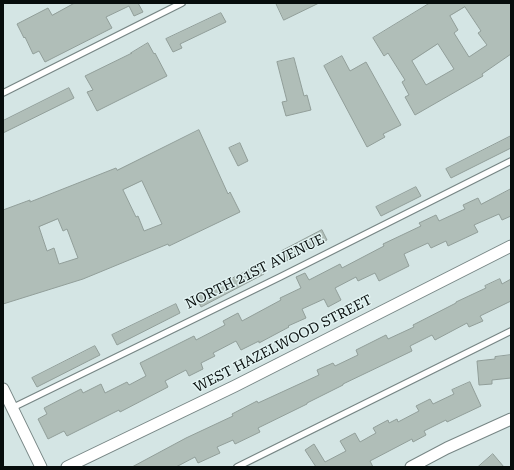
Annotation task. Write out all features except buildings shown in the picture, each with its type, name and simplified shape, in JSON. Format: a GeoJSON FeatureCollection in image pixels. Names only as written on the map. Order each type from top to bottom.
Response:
{"type":"FeatureCollection","features":[{"type":"Feature","properties":{"kind":"street","name":"WEST HAZELWOOD STREET"},"geometry":{"type":"LineString","coordinates":[[67,467],[235,386],[511,246]]}},
{"type":"Feature","properties":{"kind":"street"},"geometry":{"type":"LineString","coordinates":[[4,393],[41,467]]}},
{"type":"Feature","properties":{"kind":"street"},"geometry":{"type":"LineString","coordinates":[[411,467],[447,448],[511,419]]}},
{"type":"Feature","properties":{"kind":"lane"},"geometry":{"type":"LineString","coordinates":[[3,93],[182,3]]}},
{"type":"Feature","properties":{"kind":"lane","name":"NORTH 21ST AVENUE"},"geometry":{"type":"LineString","coordinates":[[12,408],[280,277],[511,161]]}},
{"type":"Feature","properties":{"kind":"lane"},"geometry":{"type":"LineString","coordinates":[[237,467],[511,331]]}}]}
